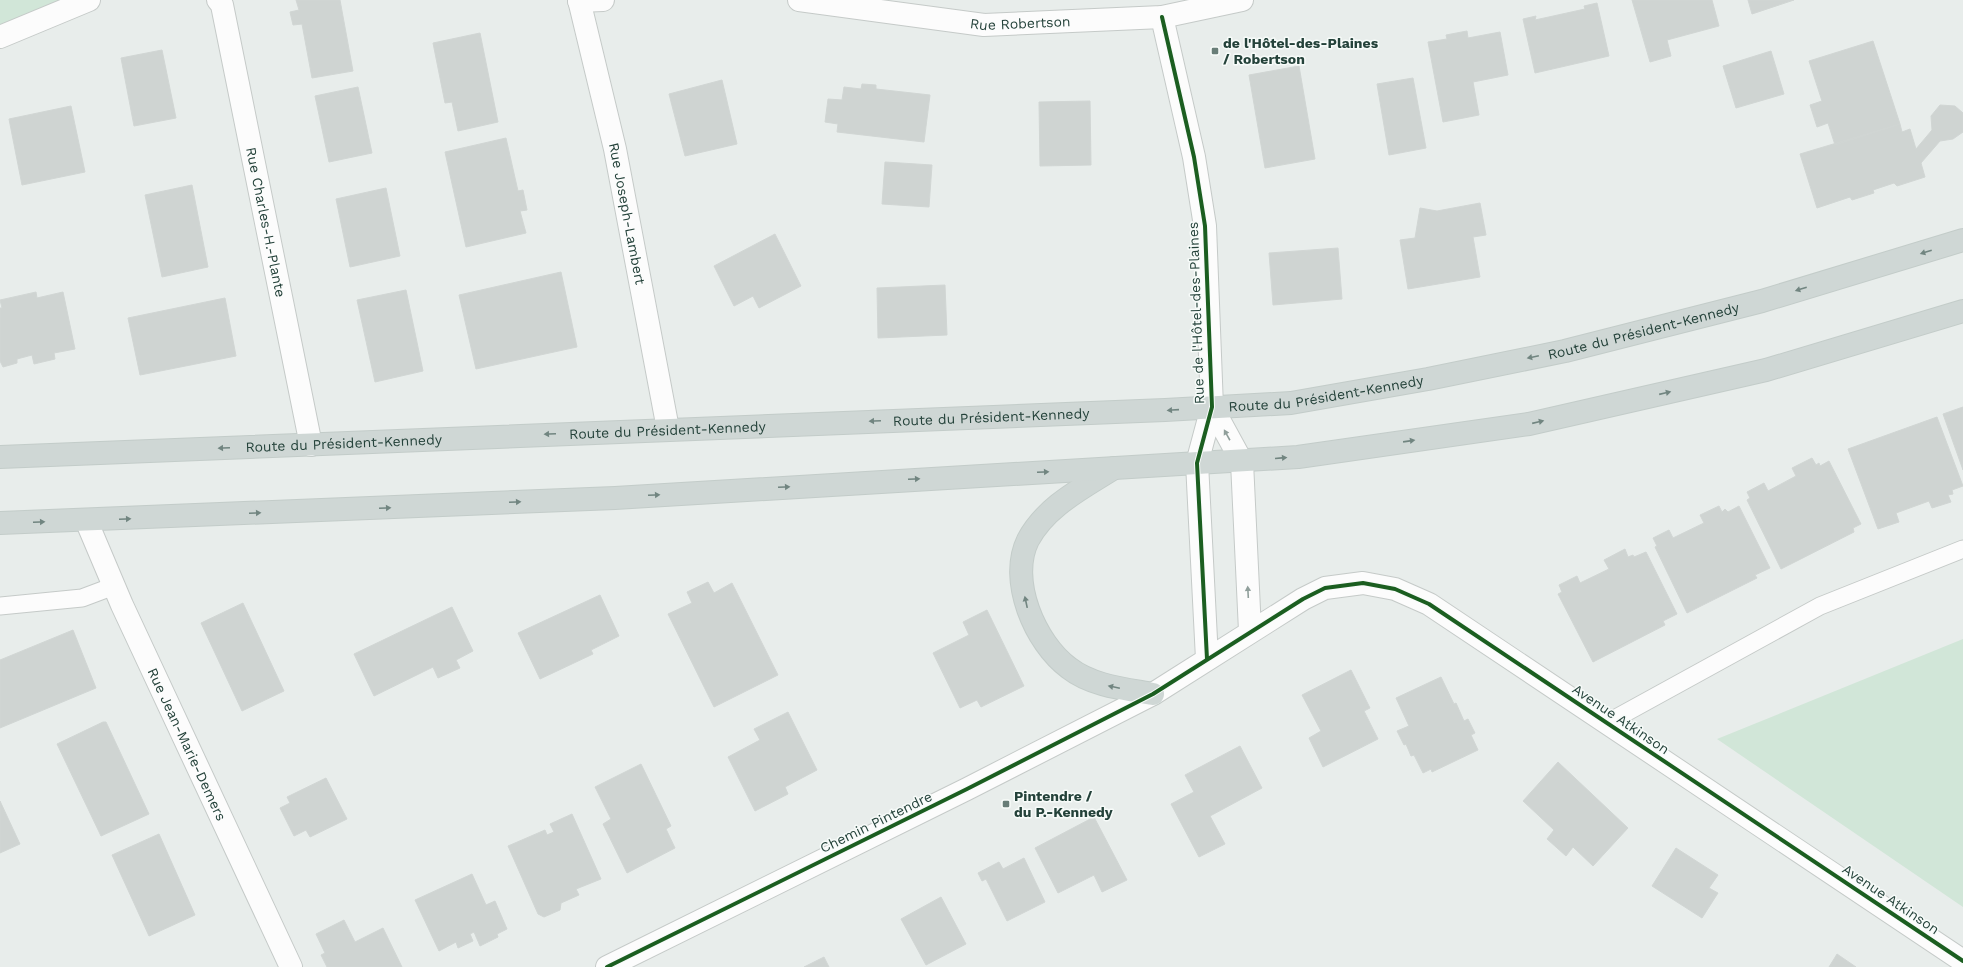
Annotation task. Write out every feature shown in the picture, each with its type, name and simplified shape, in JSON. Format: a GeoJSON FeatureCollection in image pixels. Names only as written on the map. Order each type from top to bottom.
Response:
{"type":"FeatureCollection","features":[{"type":"Feature","properties":{"kind":"main road","name":"Route du Président-Kennedy"},"geometry":{"type":"LineString","coordinates":[[0,457],[1291,403],[1428,379],[1565,351],[1762,301],[1963,240]]}},
{"type":"Feature","properties":{"kind":"main road"},"geometry":{"type":"LineString","coordinates":[[0,523],[615,498],[1115,467],[1242,462],[1298,457],[1529,424],[1766,370],[1963,311]]}},
{"type":"Feature","properties":{"kind":"main road"},"geometry":{"type":"LineString","coordinates":[[1115,467],[1061,502],[1042,522],[1028,540],[1022,557],[1022,579],[1028,611],[1047,646],[1069,668],[1090,679],[1111,686],[1153,694]]}},
{"type":"Feature","properties":{"kind":"street"},"geometry":{"type":"LineString","coordinates":[[0,37],[89,0]]}},
{"type":"Feature","properties":{"kind":"street","name":"Rue Charles-H.-Plante"},"geometry":{"type":"LineString","coordinates":[[218,0],[222,4],[311,445]]}},
{"type":"Feature","properties":{"kind":"street"},"geometry":{"type":"LineString","coordinates":[[579,0],[603,0]]}},
{"type":"Feature","properties":{"kind":"street","name":"Rue Joseph-Lambert"},"geometry":{"type":"LineString","coordinates":[[579,0],[615,149],[668,429]]}},
{"type":"Feature","properties":{"kind":"street","name":"Rue Robertson"},"geometry":{"type":"LineString","coordinates":[[799,0],[984,24],[1162,17],[1242,0]]}},
{"type":"Feature","properties":{"kind":"street","name":"Rue de l'Hôtel-des-Plaines"},"geometry":{"type":"LineString","coordinates":[[1162,17],[1194,157],[1205,226],[1212,407],[1197,463],[1207,659]]}},
{"type":"Feature","properties":{"kind":"street","name":"Rue de l'Hôtel-des-Plaines"},"geometry":{"type":"LineString","coordinates":[[1212,407],[1242,462],[1250,631]]}},
{"type":"Feature","properties":{"kind":"street","name":"Rue Jean-Marie-Demers"},"geometry":{"type":"LineString","coordinates":[[86,520],[114,586],[291,967]]}},
{"type":"Feature","properties":{"kind":"street","name":"Avenue Atkinson"},"geometry":{"type":"LineString","coordinates":[[1207,659],[1303,598],[1325,588],[1363,583],[1395,589],[1429,604],[1963,961]]}},
{"type":"Feature","properties":{"kind":"street","name":"Chemin Pintendre"},"geometry":{"type":"LineString","coordinates":[[607,967],[967,789],[1153,694],[1207,659]]}},
{"type":"Feature","properties":{"kind":"lane"},"geometry":{"type":"LineString","coordinates":[[1608,723],[1820,606],[1963,549]]}},
{"type":"Feature","properties":{"kind":"lane"},"geometry":{"type":"LineString","coordinates":[[0,606],[82,598],[114,586]]}},
{"type":"Feature","properties":{"kind":"green space"},"geometry":{"type":"Polygon","coordinates":[[[0,0],[89,0],[0,37],[0,0]]]}},
{"type":"Feature","properties":{"kind":"green space"},"geometry":{"type":"Polygon","coordinates":[[[1963,639],[1963,907],[1717,739],[1963,639]]]}},
{"type":"Feature","properties":{"kind":"building"},"geometry":{"type":"Polygon","coordinates":[[[296,0],[340,0],[353,71],[312,78],[302,24],[293,25],[290,12],[299,10],[296,0]]]}},
{"type":"Feature","properties":{"kind":"building"},"geometry":{"type":"Polygon","coordinates":[[[1632,0],[1712,0],[1719,26],[1667,40],[1671,56],[1650,62],[1632,0]]]}},
{"type":"Feature","properties":{"kind":"building"},"geometry":{"type":"Polygon","coordinates":[[[1748,0],[1794,0],[1752,14],[1748,0]]]}},
{"type":"Feature","properties":{"kind":"building"},"geometry":{"type":"Polygon","coordinates":[[[1597,3],[1609,56],[1535,73],[1523,19],[1536,16],[1535,20],[1585,9],[1584,6],[1597,3]]]}},
{"type":"Feature","properties":{"kind":"building"},"geometry":{"type":"Polygon","coordinates":[[[1467,31],[1468,38],[1500,32],[1508,75],[1473,82],[1479,115],[1443,122],[1428,42],[1447,39],[1446,35],[1467,31]]]}},
{"type":"Feature","properties":{"kind":"building"},"geometry":{"type":"Polygon","coordinates":[[[480,33],[498,122],[458,131],[452,102],[445,103],[433,43],[480,33]]]}},
{"type":"Feature","properties":{"kind":"building"},"geometry":{"type":"Polygon","coordinates":[[[1873,41],[1900,124],[1835,145],[1828,123],[1817,127],[1810,105],[1822,101],[1809,61],[1873,41]]]}},
{"type":"Feature","properties":{"kind":"building"},"geometry":{"type":"Polygon","coordinates":[[[162,50],[176,118],[134,126],[121,58],[162,50]]]}},
{"type":"Feature","properties":{"kind":"building"},"geometry":{"type":"Polygon","coordinates":[[[1771,51],[1784,94],[1736,108],[1723,66],[1771,51]]]}},
{"type":"Feature","properties":{"kind":"building"},"geometry":{"type":"Polygon","coordinates":[[[1299,66],[1315,159],[1265,168],[1249,75],[1299,66]]]}},
{"type":"Feature","properties":{"kind":"building"},"geometry":{"type":"Polygon","coordinates":[[[1413,78],[1426,148],[1389,155],[1377,84],[1413,78]]]}},
{"type":"Feature","properties":{"kind":"building"},"geometry":{"type":"Polygon","coordinates":[[[722,80],[737,144],[685,156],[669,94],[722,80]]]}},
{"type":"Feature","properties":{"kind":"building"},"geometry":{"type":"Polygon","coordinates":[[[862,84],[876,85],[876,89],[930,95],[924,142],[837,132],[838,124],[825,122],[828,99],[842,100],[844,87],[861,89],[862,84]]]}},
{"type":"Feature","properties":{"kind":"building"},"geometry":{"type":"Polygon","coordinates":[[[358,87],[372,153],[329,162],[315,96],[358,87]]]}},
{"type":"Feature","properties":{"kind":"building"},"geometry":{"type":"Polygon","coordinates":[[[1090,101],[1091,165],[1040,166],[1039,102],[1090,101]]]}},
{"type":"Feature","properties":{"kind":"building"},"geometry":{"type":"Polygon","coordinates":[[[1940,105],[1955,106],[1963,113],[1963,132],[1953,139],[1940,141],[1921,163],[1925,177],[1897,186],[1894,183],[1873,190],[1874,193],[1852,200],[1850,197],[1817,208],[1800,154],[1900,124],[1902,132],[1910,129],[1916,149],[1932,130],[1931,116],[1940,105]]]}},
{"type":"Feature","properties":{"kind":"building"},"geometry":{"type":"Polygon","coordinates":[[[71,106],[85,172],[22,185],[9,119],[71,106]]]}},
{"type":"Feature","properties":{"kind":"building"},"geometry":{"type":"Polygon","coordinates":[[[506,138],[518,191],[523,190],[527,210],[520,211],[526,233],[466,247],[445,152],[506,138]]]}},
{"type":"Feature","properties":{"kind":"building"},"geometry":{"type":"Polygon","coordinates":[[[885,162],[932,165],[929,207],[882,204],[885,162]]]}},
{"type":"Feature","properties":{"kind":"building"},"geometry":{"type":"Polygon","coordinates":[[[192,185],[208,267],[162,277],[145,195],[192,185]]]}},
{"type":"Feature","properties":{"kind":"building"},"geometry":{"type":"Polygon","coordinates":[[[386,188],[400,256],[350,267],[336,199],[386,188]]]}},
{"type":"Feature","properties":{"kind":"building"},"geometry":{"type":"Polygon","coordinates":[[[1480,203],[1486,235],[1473,237],[1480,277],[1408,289],[1400,240],[1415,238],[1420,208],[1437,211],[1480,203]]]}},
{"type":"Feature","properties":{"kind":"building"},"geometry":{"type":"Polygon","coordinates":[[[775,234],[801,286],[759,308],[753,296],[734,306],[714,266],[775,234]]]}},
{"type":"Feature","properties":{"kind":"building"},"geometry":{"type":"Polygon","coordinates":[[[1338,248],[1342,299],[1273,305],[1269,253],[1338,248]]]}},
{"type":"Feature","properties":{"kind":"building"},"geometry":{"type":"Polygon","coordinates":[[[561,272],[577,347],[476,369],[459,295],[561,272]]]}},
{"type":"Feature","properties":{"kind":"building"},"geometry":{"type":"Polygon","coordinates":[[[945,285],[947,335],[878,338],[877,288],[945,285]]]}},
{"type":"Feature","properties":{"kind":"building"},"geometry":{"type":"Polygon","coordinates":[[[406,290],[423,371],[375,382],[357,300],[406,290]]]}},
{"type":"Feature","properties":{"kind":"building"},"geometry":{"type":"Polygon","coordinates":[[[36,292],[37,298],[63,292],[75,349],[54,353],[55,359],[34,364],[32,355],[17,359],[17,363],[3,367],[0,361],[0,308],[2,308],[0,300],[36,292]]]}},
{"type":"Feature","properties":{"kind":"building"},"geometry":{"type":"Polygon","coordinates":[[[225,298],[236,356],[140,375],[128,318],[225,298]]]}},
{"type":"Feature","properties":{"kind":"building"},"geometry":{"type":"Polygon","coordinates":[[[1963,407],[1963,470],[1943,414],[1963,407]]]}},
{"type":"Feature","properties":{"kind":"building"},"geometry":{"type":"Polygon","coordinates":[[[1937,417],[1963,486],[1952,490],[1953,494],[1948,495],[1951,502],[1932,508],[1929,501],[1896,513],[1899,522],[1878,529],[1848,449],[1937,417]]]}},
{"type":"Feature","properties":{"kind":"building"},"geometry":{"type":"Polygon","coordinates":[[[1812,458],[1816,465],[1819,463],[1820,466],[1829,461],[1861,524],[1853,528],[1854,532],[1781,569],[1747,500],[1750,498],[1747,492],[1764,483],[1768,491],[1796,476],[1792,468],[1812,458]]]}},
{"type":"Feature","properties":{"kind":"building"},"geometry":{"type":"Polygon","coordinates":[[[1719,506],[1722,512],[1725,509],[1728,512],[1739,506],[1770,568],[1755,575],[1757,578],[1687,613],[1655,547],[1657,546],[1653,538],[1669,530],[1673,538],[1704,523],[1700,515],[1719,506]]]}},
{"type":"Feature","properties":{"kind":"building"},"geometry":{"type":"Polygon","coordinates":[[[1625,549],[1628,557],[1633,555],[1634,557],[1646,552],[1677,614],[1663,621],[1665,625],[1593,662],[1558,594],[1562,592],[1559,585],[1577,576],[1580,583],[1609,569],[1604,560],[1625,549]]]}},
{"type":"Feature","properties":{"kind":"building"},"geometry":{"type":"Polygon","coordinates":[[[708,582],[714,593],[732,583],[778,675],[714,707],[668,614],[692,603],[687,592],[708,582]]]}},
{"type":"Feature","properties":{"kind":"building"},"geometry":{"type":"Polygon","coordinates":[[[600,595],[619,636],[591,650],[593,654],[540,679],[518,633],[600,595]]]}},
{"type":"Feature","properties":{"kind":"building"},"geometry":{"type":"Polygon","coordinates":[[[243,603],[284,691],[242,711],[201,623],[243,603]]]}},
{"type":"Feature","properties":{"kind":"building"},"geometry":{"type":"Polygon","coordinates":[[[452,607],[473,651],[456,660],[460,668],[438,678],[433,667],[374,696],[354,654],[452,607]]]}},
{"type":"Feature","properties":{"kind":"building"},"geometry":{"type":"Polygon","coordinates":[[[987,610],[1024,686],[981,707],[977,700],[960,708],[933,653],[969,635],[963,622],[987,610]]]}},
{"type":"Feature","properties":{"kind":"building"},"geometry":{"type":"Polygon","coordinates":[[[73,630],[96,688],[0,728],[0,660],[73,630]]]}},
{"type":"Feature","properties":{"kind":"building"},"geometry":{"type":"Polygon","coordinates":[[[1351,670],[1370,708],[1364,711],[1378,739],[1323,767],[1309,738],[1321,731],[1302,695],[1351,670]]]}},
{"type":"Feature","properties":{"kind":"building"},"geometry":{"type":"Polygon","coordinates":[[[1441,677],[1454,704],[1456,703],[1464,721],[1468,719],[1475,733],[1471,735],[1478,750],[1432,772],[1431,769],[1423,773],[1414,755],[1411,756],[1406,744],[1404,745],[1397,731],[1409,726],[1396,698],[1441,677]]]}},
{"type":"Feature","properties":{"kind":"building"},"geometry":{"type":"Polygon","coordinates":[[[788,712],[817,770],[785,787],[788,794],[755,811],[728,757],[760,740],[754,729],[788,712]]]}},
{"type":"Feature","properties":{"kind":"building"},"geometry":{"type":"Polygon","coordinates":[[[103,722],[106,722],[149,814],[101,836],[57,744],[103,722]]]}},
{"type":"Feature","properties":{"kind":"building"},"geometry":{"type":"Polygon","coordinates":[[[1240,746],[1262,788],[1210,816],[1225,844],[1199,857],[1171,804],[1194,792],[1185,775],[1240,746]]]}},
{"type":"Feature","properties":{"kind":"building"},"geometry":{"type":"Polygon","coordinates":[[[1558,762],[1628,828],[1593,866],[1573,847],[1566,856],[1547,839],[1554,830],[1523,801],[1558,762]]]}},
{"type":"Feature","properties":{"kind":"building"},"geometry":{"type":"Polygon","coordinates":[[[641,764],[671,826],[666,829],[675,848],[627,873],[603,824],[611,819],[595,787],[641,764]]]}},
{"type":"Feature","properties":{"kind":"building"},"geometry":{"type":"Polygon","coordinates":[[[326,778],[347,819],[310,837],[306,830],[294,836],[280,808],[290,803],[287,797],[326,778]]]}},
{"type":"Feature","properties":{"kind":"building"},"geometry":{"type":"Polygon","coordinates":[[[0,801],[20,844],[0,853],[0,801]]]}},
{"type":"Feature","properties":{"kind":"building"},"geometry":{"type":"Polygon","coordinates":[[[572,814],[601,879],[576,889],[579,895],[561,903],[560,910],[544,917],[538,914],[508,846],[545,830],[547,835],[554,832],[550,824],[572,814]]]}},
{"type":"Feature","properties":{"kind":"building"},"geometry":{"type":"Polygon","coordinates":[[[1094,817],[1127,880],[1102,892],[1094,875],[1058,893],[1035,848],[1094,817]]]}},
{"type":"Feature","properties":{"kind":"building"},"geometry":{"type":"Polygon","coordinates":[[[159,834],[195,915],[149,936],[112,855],[159,834]]]}},
{"type":"Feature","properties":{"kind":"building"},"geometry":{"type":"Polygon","coordinates":[[[1676,848],[1718,875],[1709,888],[1718,893],[1702,918],[1652,886],[1676,848]]]}},
{"type":"Feature","properties":{"kind":"building"},"geometry":{"type":"Polygon","coordinates":[[[1024,858],[1045,902],[1007,921],[986,879],[982,881],[978,873],[999,862],[1003,869],[1024,858]]]}},
{"type":"Feature","properties":{"kind":"building"},"geometry":{"type":"Polygon","coordinates":[[[472,874],[486,905],[495,901],[507,929],[497,934],[498,937],[480,946],[474,932],[470,934],[473,941],[458,948],[456,942],[439,951],[415,900],[472,874]]]}},
{"type":"Feature","properties":{"kind":"building"},"geometry":{"type":"Polygon","coordinates":[[[941,897],[966,944],[926,965],[901,919],[941,897]]]}},
{"type":"Feature","properties":{"kind":"building"},"geometry":{"type":"Polygon","coordinates":[[[344,920],[355,942],[383,928],[402,967],[327,967],[321,955],[325,953],[316,934],[344,920]]]}},
{"type":"Feature","properties":{"kind":"building"},"geometry":{"type":"Polygon","coordinates":[[[1837,954],[1856,967],[1829,967],[1837,954]]]}},
{"type":"Feature","properties":{"kind":"building"},"geometry":{"type":"Polygon","coordinates":[[[824,957],[829,967],[804,967],[824,957]]]}},
{"type":"Feature","properties":{"kind":"cycle path"},"geometry":{"type":"LineString","coordinates":[[1162,17],[1194,157],[1205,226],[1212,407],[1197,463],[1207,659]]}},
{"type":"Feature","properties":{"kind":"cycle path"},"geometry":{"type":"LineString","coordinates":[[607,967],[967,789],[1153,694],[1303,599],[1325,588],[1363,583],[1395,589],[1429,604],[1963,961]]}},
{"type":"Feature","properties":{"kind":"place","name":"de l'Hôtel-des-Plaines / Robertson"},"geometry":{"type":"Point","coordinates":[1215,51]}},
{"type":"Feature","properties":{"kind":"place","name":"Pintendre / du P.-Kennedy"},"geometry":{"type":"Point","coordinates":[1006,804]}}]}
